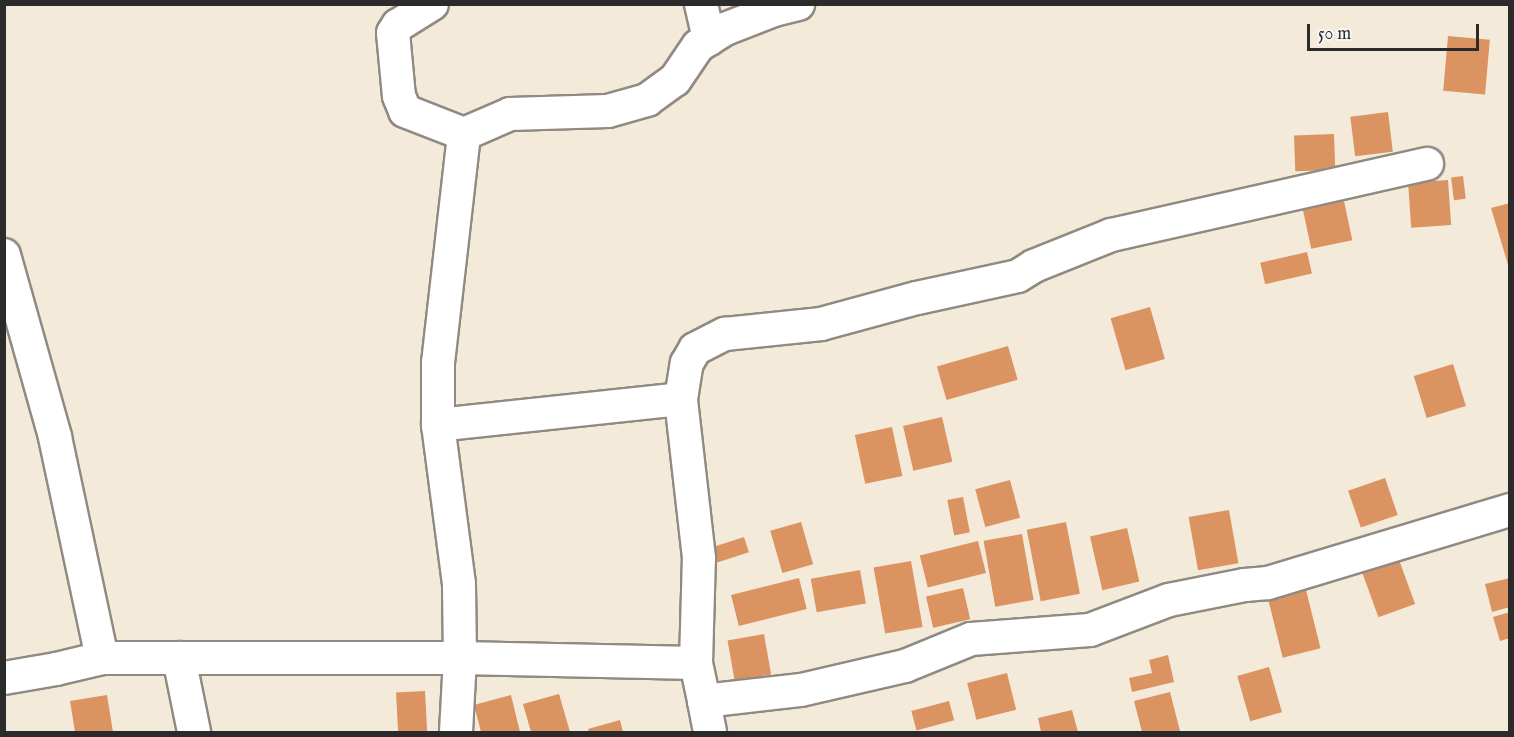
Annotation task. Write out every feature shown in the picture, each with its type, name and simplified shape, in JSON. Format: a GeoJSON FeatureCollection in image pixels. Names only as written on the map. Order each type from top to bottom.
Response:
{"type":"FeatureCollection","features":[{"type":"Feature","properties":{"kind":"street"},"geometry":{"type":"LineString","coordinates":[[432,4],[398,25],[393,33],[399,96],[405,111],[464,134],[510,114],[608,111],[647,99],[675,80],[698,46],[709,39],[735,26],[798,4]]}},
{"type":"Feature","properties":{"kind":"street"},"geometry":{"type":"LineString","coordinates":[[702,4],[709,39]]}},
{"type":"Feature","properties":{"kind":"street"},"geometry":{"type":"LineString","coordinates":[[456,732],[460,658],[457,626],[459,584],[438,424],[438,363],[464,134]]}},
{"type":"Feature","properties":{"kind":"street"},"geometry":{"type":"LineString","coordinates":[[710,732],[696,663],[699,558],[681,399],[687,363],[695,349],[725,334],[821,324],[917,298],[1018,276],[1034,266],[1111,236],[1427,164]]}},
{"type":"Feature","properties":{"kind":"street"},"geometry":{"type":"LineString","coordinates":[[4,255],[55,437],[102,658]]}},
{"type":"Feature","properties":{"kind":"street"},"geometry":{"type":"LineString","coordinates":[[438,424],[681,399]]}},
{"type":"Feature","properties":{"kind":"street"},"geometry":{"type":"LineString","coordinates":[[704,701],[801,690],[882,672],[905,666],[979,638],[1090,630],[1169,600],[1245,585],[1268,583],[1509,510]]}},
{"type":"Feature","properties":{"kind":"street"},"geometry":{"type":"LineString","coordinates":[[4,678],[102,658],[460,658],[696,663]]}},
{"type":"Feature","properties":{"kind":"street"},"geometry":{"type":"LineString","coordinates":[[179,658],[194,732]]}},
{"type":"Feature","properties":{"kind":"building"},"geometry":{"type":"Polygon","coordinates":[[[1448,36],[1490,40],[1485,94],[1443,91],[1448,36]]]}},
{"type":"Feature","properties":{"kind":"building"},"geometry":{"type":"Polygon","coordinates":[[[1388,112],[1393,152],[1355,156],[1350,117],[1388,112]]]}},
{"type":"Feature","properties":{"kind":"building"},"geometry":{"type":"Polygon","coordinates":[[[1334,134],[1335,170],[1295,171],[1294,135],[1334,134]]]}},
{"type":"Feature","properties":{"kind":"building"},"geometry":{"type":"Polygon","coordinates":[[[1463,176],[1466,199],[1454,200],[1451,177],[1463,176]]]}},
{"type":"Feature","properties":{"kind":"building"},"geometry":{"type":"Polygon","coordinates":[[[1448,180],[1451,225],[1411,228],[1408,183],[1448,180]]]}},
{"type":"Feature","properties":{"kind":"building"},"geometry":{"type":"Polygon","coordinates":[[[1344,201],[1352,240],[1311,249],[1303,210],[1344,201]]]}},
{"type":"Feature","properties":{"kind":"building"},"geometry":{"type":"Polygon","coordinates":[[[1510,203],[1510,268],[1509,268],[1491,208],[1510,203]]]}},
{"type":"Feature","properties":{"kind":"building"},"geometry":{"type":"Polygon","coordinates":[[[1307,252],[1312,273],[1265,284],[1260,263],[1307,252]]]}},
{"type":"Feature","properties":{"kind":"building"},"geometry":{"type":"Polygon","coordinates":[[[1150,307],[1165,359],[1125,370],[1111,318],[1150,307]]]}},
{"type":"Feature","properties":{"kind":"building"},"geometry":{"type":"Polygon","coordinates":[[[1008,346],[1018,380],[947,400],[937,366],[1008,346]]]}},
{"type":"Feature","properties":{"kind":"building"},"geometry":{"type":"Polygon","coordinates":[[[1453,364],[1466,406],[1427,418],[1414,376],[1453,364]]]}},
{"type":"Feature","properties":{"kind":"building"},"geometry":{"type":"Polygon","coordinates":[[[942,417],[952,462],[913,471],[903,426],[942,417]]]}},
{"type":"Feature","properties":{"kind":"building"},"geometry":{"type":"Polygon","coordinates":[[[892,427],[902,476],[865,484],[855,435],[892,427]]]}},
{"type":"Feature","properties":{"kind":"building"},"geometry":{"type":"Polygon","coordinates":[[[1385,478],[1398,515],[1361,528],[1348,491],[1385,478]]]}},
{"type":"Feature","properties":{"kind":"building"},"geometry":{"type":"Polygon","coordinates":[[[1010,480],[1020,518],[985,527],[975,489],[1010,480]]]}},
{"type":"Feature","properties":{"kind":"building"},"geometry":{"type":"Polygon","coordinates":[[[963,497],[970,532],[954,535],[947,500],[963,497]]]}},
{"type":"Feature","properties":{"kind":"building"},"geometry":{"type":"Polygon","coordinates":[[[1229,510],[1238,563],[1198,570],[1189,517],[1229,510]]]}},
{"type":"Feature","properties":{"kind":"building"},"geometry":{"type":"Polygon","coordinates":[[[801,522],[813,564],[782,573],[770,531],[801,522]]]}},
{"type":"Feature","properties":{"kind":"building"},"geometry":{"type":"Polygon","coordinates":[[[1066,522],[1080,594],[1041,601],[1027,530],[1066,522]]]}},
{"type":"Feature","properties":{"kind":"building"},"geometry":{"type":"Polygon","coordinates":[[[1127,528],[1139,582],[1102,590],[1090,537],[1127,528]]]}},
{"type":"Feature","properties":{"kind":"building"},"geometry":{"type":"Polygon","coordinates":[[[1022,534],[1034,600],[995,607],[984,541],[1022,534]]]}},
{"type":"Feature","properties":{"kind":"building"},"geometry":{"type":"Polygon","coordinates":[[[744,537],[749,552],[716,563],[711,548],[744,537]]]}},
{"type":"Feature","properties":{"kind":"building"},"geometry":{"type":"Polygon","coordinates":[[[978,541],[986,573],[928,588],[920,556],[978,541]]]}},
{"type":"Feature","properties":{"kind":"building"},"geometry":{"type":"Polygon","coordinates":[[[1398,557],[1415,604],[1378,617],[1361,570],[1398,557]]]}},
{"type":"Feature","properties":{"kind":"building"},"geometry":{"type":"Polygon","coordinates":[[[911,561],[923,627],[885,634],[874,568],[911,561]]]}},
{"type":"Feature","properties":{"kind":"building"},"geometry":{"type":"Polygon","coordinates":[[[860,570],[866,603],[817,612],[811,579],[860,570]]]}},
{"type":"Feature","properties":{"kind":"building"},"geometry":{"type":"Polygon","coordinates":[[[799,578],[807,609],[739,626],[731,595],[799,578]]]}},
{"type":"Feature","properties":{"kind":"building"},"geometry":{"type":"Polygon","coordinates":[[[1510,578],[1510,607],[1492,612],[1485,584],[1510,578]]]}},
{"type":"Feature","properties":{"kind":"building"},"geometry":{"type":"Polygon","coordinates":[[[963,588],[970,619],[933,628],[926,597],[963,588]]]}},
{"type":"Feature","properties":{"kind":"building"},"geometry":{"type":"Polygon","coordinates":[[[1306,590],[1321,648],[1283,658],[1268,599],[1306,590]]]}},
{"type":"Feature","properties":{"kind":"building"},"geometry":{"type":"Polygon","coordinates":[[[1510,612],[1510,638],[1500,641],[1493,617],[1510,612]]]}},
{"type":"Feature","properties":{"kind":"building"},"geometry":{"type":"Polygon","coordinates":[[[764,634],[771,674],[735,681],[728,640],[764,634]]]}},
{"type":"Feature","properties":{"kind":"building"},"geometry":{"type":"Polygon","coordinates":[[[1168,655],[1174,682],[1132,692],[1129,678],[1152,673],[1149,660],[1168,655]]]}},
{"type":"Feature","properties":{"kind":"building"},"geometry":{"type":"Polygon","coordinates":[[[1269,667],[1282,712],[1250,721],[1237,676],[1269,667]]]}},
{"type":"Feature","properties":{"kind":"building"},"geometry":{"type":"Polygon","coordinates":[[[1007,673],[1016,710],[976,720],[967,683],[1007,673]]]}},
{"type":"Feature","properties":{"kind":"building"},"geometry":{"type":"Polygon","coordinates":[[[425,691],[427,732],[398,732],[396,693],[425,691]]]}},
{"type":"Feature","properties":{"kind":"building"},"geometry":{"type":"Polygon","coordinates":[[[1170,692],[1180,731],[1142,732],[1134,701],[1170,692]]]}},
{"type":"Feature","properties":{"kind":"building"},"geometry":{"type":"Polygon","coordinates":[[[559,694],[570,732],[531,732],[523,704],[559,694]]]}},
{"type":"Feature","properties":{"kind":"building"},"geometry":{"type":"Polygon","coordinates":[[[107,695],[113,732],[75,732],[70,701],[107,695]]]}},
{"type":"Feature","properties":{"kind":"building"},"geometry":{"type":"Polygon","coordinates":[[[511,695],[520,732],[481,732],[474,705],[511,695]]]}},
{"type":"Feature","properties":{"kind":"building"},"geometry":{"type":"Polygon","coordinates":[[[949,701],[954,720],[917,730],[911,711],[949,701]]]}},
{"type":"Feature","properties":{"kind":"building"},"geometry":{"type":"Polygon","coordinates":[[[1072,710],[1078,732],[1041,732],[1038,718],[1072,710]]]}},
{"type":"Feature","properties":{"kind":"building"},"geometry":{"type":"Polygon","coordinates":[[[620,720],[623,732],[589,732],[588,729],[620,720]]]}}]}
